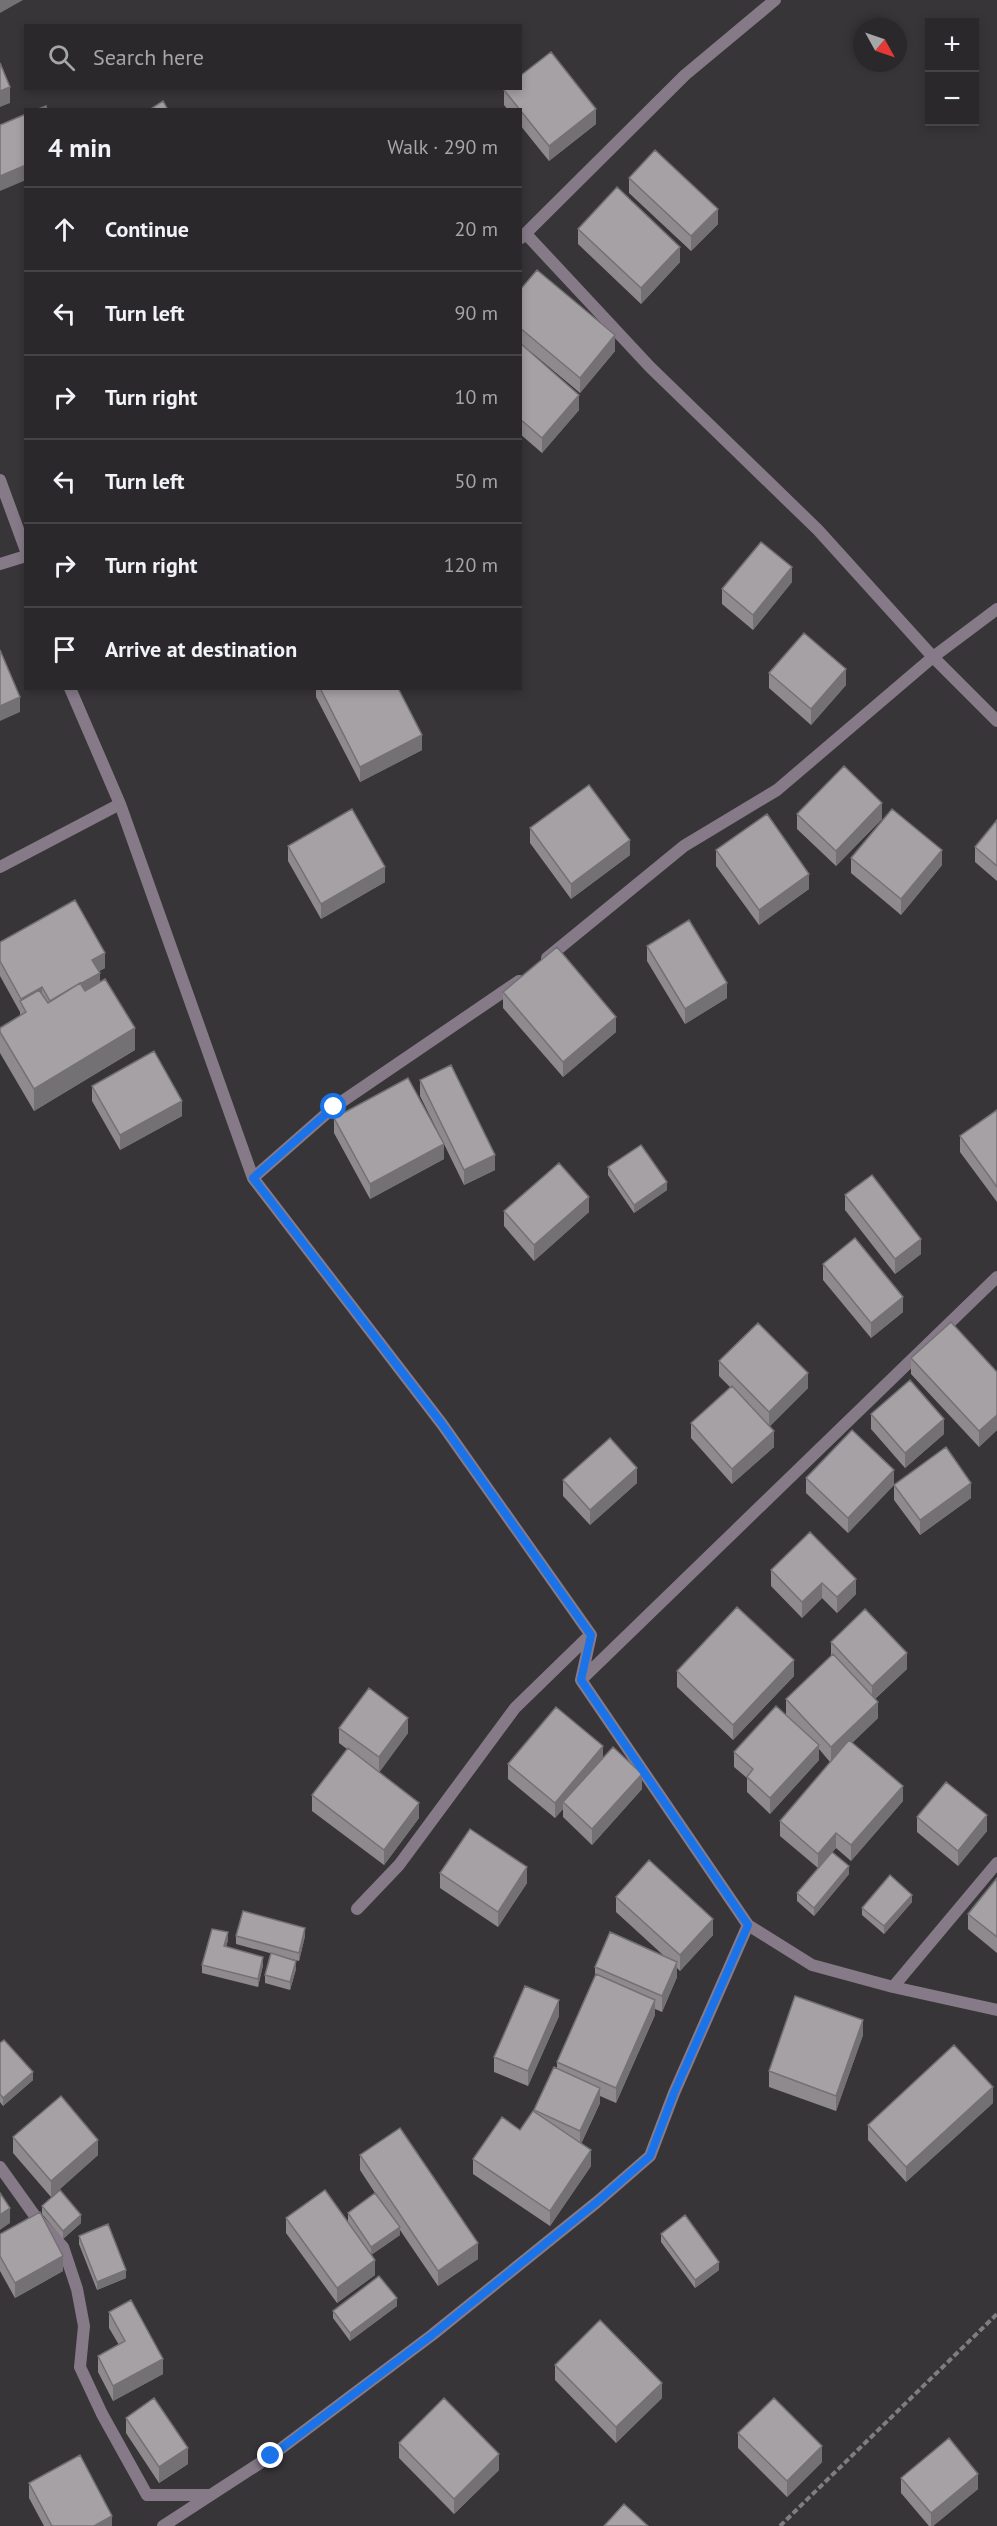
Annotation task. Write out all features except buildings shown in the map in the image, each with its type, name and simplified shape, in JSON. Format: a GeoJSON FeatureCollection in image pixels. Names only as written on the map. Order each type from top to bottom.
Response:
{"type":"FeatureCollection","features":[{"type":"Feature","properties":{"kind":"street"},"geometry":{"type":"LineString","coordinates":[[775,0],[685,75],[523,236],[650,367],[818,530],[933,657],[997,721]]}},
{"type":"Feature","properties":{"kind":"street"},"geometry":{"type":"LineString","coordinates":[[0,480],[24,546]]}},
{"type":"Feature","properties":{"kind":"street"},"geometry":{"type":"LineString","coordinates":[[0,564],[24,557]]}},
{"type":"Feature","properties":{"kind":"street"},"geometry":{"type":"LineString","coordinates":[[253,1178],[334,1107],[533,969],[684,846],[777,790],[933,657],[997,609]]}},
{"type":"Feature","properties":{"kind":"street"},"geometry":{"type":"LineString","coordinates":[[71,690],[120,804],[253,1178],[442,1424],[591,1635],[581,1680],[748,1925],[812,1965],[892,1987],[997,2010]]}},
{"type":"Feature","properties":{"kind":"street"},"geometry":{"type":"LineString","coordinates":[[0,867],[120,804]]}},
{"type":"Feature","properties":{"kind":"street"},"geometry":{"type":"LineString","coordinates":[[581,1680],[997,1277]]}},
{"type":"Feature","properties":{"kind":"street"},"geometry":{"type":"LineString","coordinates":[[357,1910],[399,1865],[515,1708],[591,1635]]}},
{"type":"Feature","properties":{"kind":"street"},"geometry":{"type":"LineString","coordinates":[[892,1987],[997,1863]]}},
{"type":"Feature","properties":{"kind":"street"},"geometry":{"type":"LineString","coordinates":[[163,2526],[271,2456],[432,2335],[597,2202],[650,2156],[674,2093],[748,1925]]}},
{"type":"Feature","properties":{"kind":"street"},"geometry":{"type":"LineString","coordinates":[[0,2167],[35,2216],[63,2247],[77,2289],[84,2326],[80,2367],[102,2414],[147,2495],[210,2496]]}},
{"type":"Feature","properties":{"kind":"path"},"geometry":{"type":"LineString","coordinates":[[780,2526],[997,2314]]}},
{"type":"Feature","properties":{"kind":"route"},"geometry":{"type":"LineString","coordinates":[[271,2456],[432,2335],[597,2202],[650,2156],[674,2093],[748,1925],[581,1680],[591,1635],[442,1424],[323,1266],[253,1178],[334,1107]]}}]}
